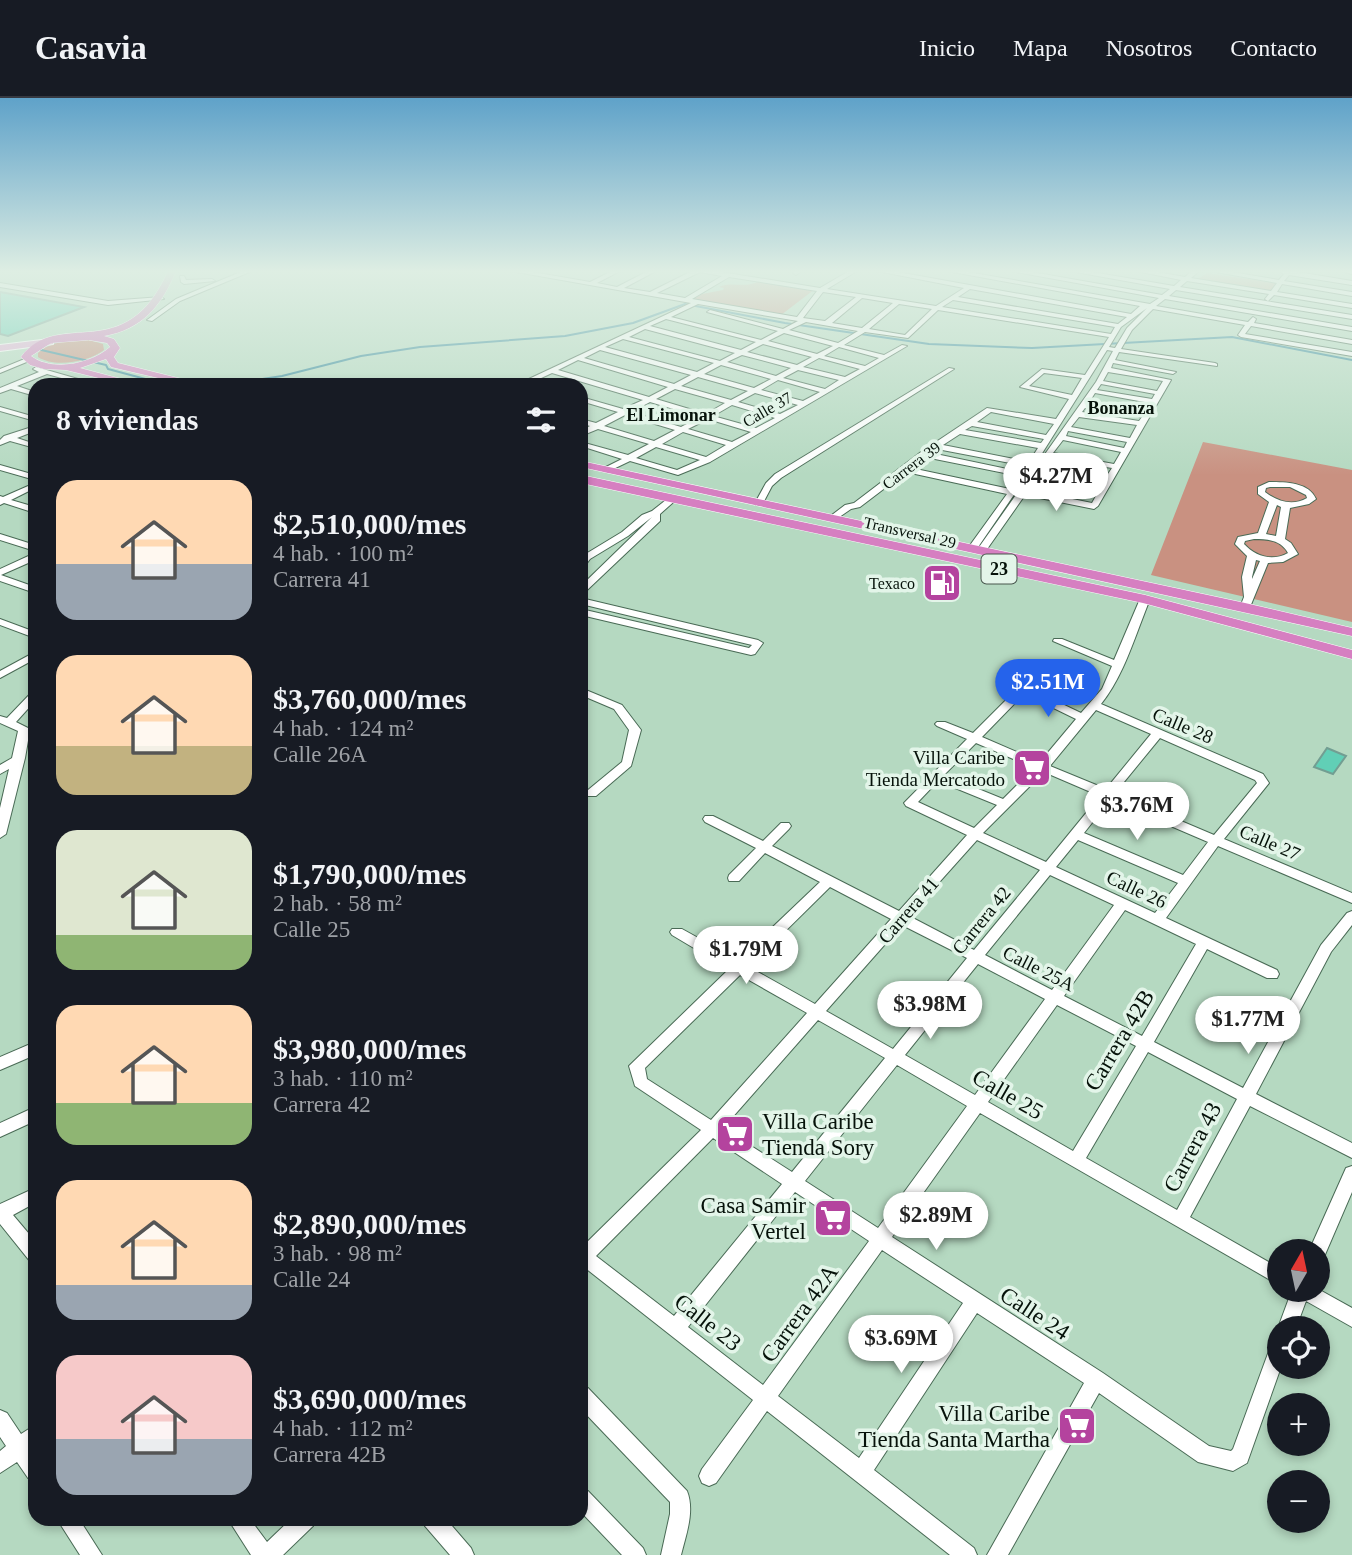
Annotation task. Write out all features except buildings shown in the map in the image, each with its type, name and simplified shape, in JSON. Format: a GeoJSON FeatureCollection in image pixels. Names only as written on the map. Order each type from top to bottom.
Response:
{"type":"FeatureCollection","features":[{"type":"Feature","properties":{"kind":"highway"},"geometry":{"type":"LineString","coordinates":[[70,339],[50,342],[32,349],[23,361],[104,378]]}},
{"type":"Feature","properties":{"kind":"highway"},"geometry":{"type":"LineString","coordinates":[[104,339],[112,348]]}},
{"type":"Feature","properties":{"kind":"highway"},"geometry":{"type":"LineString","coordinates":[[54,368],[94,361],[124,339]]}},
{"type":"Feature","properties":{"kind":"highway"},"geometry":{"type":"LineString","coordinates":[[112,348],[109,357],[114,365],[171,378]]}},
{"type":"Feature","properties":{"kind":"highway","name":"Transversal 29"},"geometry":{"type":"LineString","coordinates":[[588,466],[977,550],[1247,602],[1352,632]]}},
{"type":"Feature","properties":{"kind":"highway","name":"Transversal 29"},"geometry":{"type":"LineString","coordinates":[[588,480],[1145,599],[1352,655]]}},
{"type":"Feature","properties":{"kind":"main road"},"geometry":{"type":"LineString","coordinates":[[0,350],[50,342]]}},
{"type":"Feature","properties":{"kind":"main road"},"geometry":{"type":"LineString","coordinates":[[0,350],[23,361]]}},
{"type":"Feature","properties":{"kind":"street"},"geometry":{"type":"LineString","coordinates":[[535,378],[619,339]]}},
{"type":"Feature","properties":{"kind":"street"},"geometry":{"type":"LineString","coordinates":[[631,339],[826,391]]}},
{"type":"Feature","properties":{"kind":"street"},"geometry":{"type":"LineString","coordinates":[[692,339],[846,380]]}},
{"type":"Feature","properties":{"kind":"street"},"geometry":{"type":"LineString","coordinates":[[751,339],[865,368]]}},
{"type":"Feature","properties":{"kind":"street"},"geometry":{"type":"LineString","coordinates":[[588,430],[769,339]]}},
{"type":"Feature","properties":{"kind":"street"},"geometry":{"type":"LineString","coordinates":[[821,339],[885,357]]}},
{"type":"Feature","properties":{"kind":"street"},"geometry":{"type":"LineString","coordinates":[[607,470],[847,339]]}},
{"type":"Feature","properties":{"kind":"street"},"geometry":{"type":"LineString","coordinates":[[890,339],[905,342]]}},
{"type":"Feature","properties":{"kind":"street","name":"Calle 37"},"geometry":{"type":"LineString","coordinates":[[626,459],[678,474],[846,380],[885,357],[908,339]]}},
{"type":"Feature","properties":{"kind":"street"},"geometry":{"type":"LineString","coordinates":[[977,550],[1024,492],[1038,466],[1042,446],[1111,339]]}},
{"type":"Feature","properties":{"kind":"street"},"geometry":{"type":"LineString","coordinates":[[977,550],[1011,492],[1024,475],[1049,455],[1068,429],[1124,339]]}},
{"type":"Feature","properties":{"kind":"street"},"geometry":{"type":"LineString","coordinates":[[1268,339],[1352,354]]}},
{"type":"Feature","properties":{"kind":"street"},"geometry":{"type":"LineString","coordinates":[[600,348],[804,404]]}},
{"type":"Feature","properties":{"kind":"street"},"geometry":{"type":"LineString","coordinates":[[1106,348],[1215,365]]}},
{"type":"Feature","properties":{"kind":"street"},"geometry":{"type":"LineString","coordinates":[[577,358],[781,417]]}},
{"type":"Feature","properties":{"kind":"street"},"geometry":{"type":"LineString","coordinates":[[0,360],[23,361]]}},
{"type":"Feature","properties":{"kind":"street"},"geometry":{"type":"LineString","coordinates":[[0,371],[23,361]]}},
{"type":"Feature","properties":{"kind":"street"},"geometry":{"type":"LineString","coordinates":[[1111,361],[1173,372]]}},
{"type":"Feature","properties":{"kind":"street"},"geometry":{"type":"LineString","coordinates":[[36,369],[54,368],[78,378]]}},
{"type":"Feature","properties":{"kind":"street"},"geometry":{"type":"LineString","coordinates":[[31,378],[54,368]]}},
{"type":"Feature","properties":{"kind":"street"},"geometry":{"type":"LineString","coordinates":[[759,503],[769,485],[778,476],[951,369]]}},
{"type":"Feature","properties":{"kind":"street"},"geometry":{"type":"LineString","coordinates":[[1024,492],[1094,506],[1167,380],[1106,369]]}},
{"type":"Feature","properties":{"kind":"street"},"geometry":{"type":"LineString","coordinates":[[551,370],[578,378]]}},
{"type":"Feature","properties":{"kind":"street"},"geometry":{"type":"LineString","coordinates":[[1075,395],[1028,383],[1042,371],[1087,377]]}},
{"type":"Feature","properties":{"kind":"street"},"geometry":{"type":"LineString","coordinates":[[0,391],[28,379]]}},
{"type":"Feature","properties":{"kind":"street"},"geometry":{"type":"LineString","coordinates":[[588,381],[757,431]]}},
{"type":"Feature","properties":{"kind":"street"},"geometry":{"type":"LineString","coordinates":[[1099,382],[1159,393]]}},
{"type":"Feature","properties":{"kind":"street"},"geometry":{"type":"LineString","coordinates":[[11,387],[28,392]]}},
{"type":"Feature","properties":{"kind":"street"},"geometry":{"type":"LineString","coordinates":[[1093,391],[1155,402]]}},
{"type":"Feature","properties":{"kind":"street"},"geometry":{"type":"LineString","coordinates":[[588,401],[733,445]]}},
{"type":"Feature","properties":{"kind":"street"},"geometry":{"type":"LineString","coordinates":[[1000,403],[1060,418]]}},
{"type":"Feature","properties":{"kind":"street"},"geometry":{"type":"LineString","coordinates":[[1083,405],[1144,420]]}},
{"type":"Feature","properties":{"kind":"street"},"geometry":{"type":"LineString","coordinates":[[0,409],[28,417]]}},
{"type":"Feature","properties":{"kind":"street","name":"Carrera 39"},"geometry":{"type":"LineString","coordinates":[[832,518],[840,511],[857,505],[924,454],[990,410],[1060,418]]}},
{"type":"Feature","properties":{"kind":"street"},"geometry":{"type":"LineString","coordinates":[[1077,414],[1144,420]]}},
{"type":"Feature","properties":{"kind":"street"},"geometry":{"type":"LineString","coordinates":[[588,423],[707,460]]}},
{"type":"Feature","properties":{"kind":"street"},"geometry":{"type":"LineString","coordinates":[[970,423],[1048,438]]}},
{"type":"Feature","properties":{"kind":"street"},"geometry":{"type":"LineString","coordinates":[[1068,429],[1133,441]]}},
{"type":"Feature","properties":{"kind":"street"},"geometry":{"type":"LineString","coordinates":[[0,443],[28,431]]}},
{"type":"Feature","properties":{"kind":"street"},"geometry":{"type":"LineString","coordinates":[[957,431],[1042,446]]}},
{"type":"Feature","properties":{"kind":"street"},"geometry":{"type":"LineString","coordinates":[[0,436],[28,444]]}},
{"type":"Feature","properties":{"kind":"street"},"geometry":{"type":"LineString","coordinates":[[1061,437],[1127,451]]}},
{"type":"Feature","properties":{"kind":"street"},"geometry":{"type":"LineString","coordinates":[[588,446],[626,459]]}},
{"type":"Feature","properties":{"kind":"street"},"geometry":{"type":"LineString","coordinates":[[936,446],[1111,477]]}},
{"type":"Feature","properties":{"kind":"street"},"geometry":{"type":"LineString","coordinates":[[924,454],[1024,475]]}},
{"type":"Feature","properties":{"kind":"street"},"geometry":{"type":"LineString","coordinates":[[1049,455],[1118,467]]}},
{"type":"Feature","properties":{"kind":"street"},"geometry":{"type":"LineString","coordinates":[[0,467],[28,476]]}},
{"type":"Feature","properties":{"kind":"street"},"geometry":{"type":"LineString","coordinates":[[905,469],[1011,492]]}},
{"type":"Feature","properties":{"kind":"street"},"geometry":{"type":"LineString","coordinates":[[1286,484],[1303,489],[1311,497],[1307,503],[1286,504],[1262,494],[1262,487],[1286,484]]}},
{"type":"Feature","properties":{"kind":"street"},"geometry":{"type":"LineString","coordinates":[[1,500],[28,488]]}},
{"type":"Feature","properties":{"kind":"street"},"geometry":{"type":"LineString","coordinates":[[588,556],[625,534],[645,517],[656,513],[674,498]]}},
{"type":"Feature","properties":{"kind":"street"},"geometry":{"type":"LineString","coordinates":[[1,500],[28,508]]}},
{"type":"Feature","properties":{"kind":"street"},"geometry":{"type":"LineString","coordinates":[[1261,536],[1274,501]]}},
{"type":"Feature","properties":{"kind":"street"},"geometry":{"type":"LineString","coordinates":[[1280,540],[1286,504]]}},
{"type":"Feature","properties":{"kind":"street"},"geometry":{"type":"LineString","coordinates":[[588,585],[657,519],[656,513]]}},
{"type":"Feature","properties":{"kind":"street"},"geometry":{"type":"LineString","coordinates":[[1265,526],[1282,529]]}},
{"type":"Feature","properties":{"kind":"street"},"geometry":{"type":"LineString","coordinates":[[1261,536],[1280,540],[1292,548],[1291,556],[1283,560],[1252,556],[1240,547],[1239,542],[1244,538],[1261,536]]}},
{"type":"Feature","properties":{"kind":"street"},"geometry":{"type":"LineString","coordinates":[[0,537],[28,546]]}},
{"type":"Feature","properties":{"kind":"street"},"geometry":{"type":"LineString","coordinates":[[1247,602],[1247,577],[1252,556]]}},
{"type":"Feature","properties":{"kind":"street"},"geometry":{"type":"LineString","coordinates":[[1247,602],[1265,559]]}},
{"type":"Feature","properties":{"kind":"street"},"geometry":{"type":"LineString","coordinates":[[0,575],[28,560]]}},
{"type":"Feature","properties":{"kind":"street"},"geometry":{"type":"LineString","coordinates":[[0,575],[28,587]]}},
{"type":"Feature","properties":{"kind":"street"},"geometry":{"type":"LineString","coordinates":[[1247,577],[1258,580]]}},
{"type":"Feature","properties":{"kind":"street","name":"Carrera 41"},"geometry":{"type":"LineString","coordinates":[[588,1252],[713,1128],[974,835],[1043,766],[1107,690],[1145,599]]}},
{"type":"Feature","properties":{"kind":"street"},"geometry":{"type":"LineString","coordinates":[[588,603],[758,642],[751,652],[588,613]]}},
{"type":"Feature","properties":{"kind":"street"},"geometry":{"type":"LineString","coordinates":[[658,630],[664,620]]}},
{"type":"Feature","properties":{"kind":"street"},"geometry":{"type":"LineString","coordinates":[[0,622],[28,632]]}},
{"type":"Feature","properties":{"kind":"street"},"geometry":{"type":"LineString","coordinates":[[1058,641],[1118,665]]}},
{"type":"Feature","properties":{"kind":"street"},"geometry":{"type":"LineString","coordinates":[[1,673],[28,658]]}},
{"type":"Feature","properties":{"kind":"street"},"geometry":{"type":"LineString","coordinates":[[588,694],[618,707],[635,730],[626,763],[593,793]]}},
{"type":"Feature","properties":{"kind":"street"},"geometry":{"type":"LineString","coordinates":[[1004,804],[939,776],[1017,695],[1033,694],[1082,718]]}},
{"type":"Feature","properties":{"kind":"street"},"geometry":{"type":"LineString","coordinates":[[0,832],[24,729],[4,721],[28,701]]}},
{"type":"Feature","properties":{"kind":"street","name":"Calle 28"},"geometry":{"type":"LineString","coordinates":[[1094,705],[1259,777],[1263,783],[1216,840]]}},
{"type":"Feature","properties":{"kind":"street","name":"Calle 27"},"geometry":{"type":"LineString","coordinates":[[941,724],[1352,898]]}},
{"type":"Feature","properties":{"kind":"street","name":"Carrera 42"},"geometry":{"type":"LineString","coordinates":[[675,1328],[1158,733]]}},
{"type":"Feature","properties":{"kind":"street"},"geometry":{"type":"LineString","coordinates":[[0,770],[19,758]]}},
{"type":"Feature","properties":{"kind":"street","name":"Calle 26"},"geometry":{"type":"LineString","coordinates":[[939,776],[910,803],[1272,974]]}},
{"type":"Feature","properties":{"kind":"street","name":"Calle 25A"},"geometry":{"type":"LineString","coordinates":[[709,819],[1352,1151]]}},
{"type":"Feature","properties":{"kind":"street"},"geometry":{"type":"LineString","coordinates":[[734,878],[785,826]]}},
{"type":"Feature","properties":{"kind":"street"},"geometry":{"type":"LineString","coordinates":[[1076,834],[1186,881]]}},
{"type":"Feature","properties":{"kind":"street"},"geometry":{"type":"LineString","coordinates":[[1157,920],[1216,840]]}},
{"type":"Feature","properties":{"kind":"street"},"geometry":{"type":"LineString","coordinates":[[740,968],[829,881]]}},
{"type":"Feature","properties":{"kind":"street","name":"Carrera 42A"},"geometry":{"type":"LineString","coordinates":[[709,1476],[1122,904]]}},
{"type":"Feature","properties":{"kind":"street","name":"Carrera 43"},"geometry":{"type":"LineString","coordinates":[[1180,1220],[1325,949],[1352,916]]}},
{"type":"Feature","properties":{"kind":"street","name":"Calle 25"},"geometry":{"type":"LineString","coordinates":[[677,932],[1267,1270]]}},
{"type":"Feature","properties":{"kind":"street","name":"Carrera 42B"},"geometry":{"type":"LineString","coordinates":[[1076,1161],[1204,943]]}},
{"type":"Feature","properties":{"kind":"street","name":"Calle 24"},"geometry":{"type":"LineString","coordinates":[[740,968],[637,1066],[640,1082],[1096,1380],[1205,1455],[1233,1461],[1240,1456],[1268,1379]]}},
{"type":"Feature","properties":{"kind":"street"},"geometry":{"type":"LineString","coordinates":[[0,1064],[28,1051]]}},
{"type":"Feature","properties":{"kind":"street"},"geometry":{"type":"LineString","coordinates":[[0,1130],[28,1117]]}},
{"type":"Feature","properties":{"kind":"street"},"geometry":{"type":"LineString","coordinates":[[1323,1239],[1352,1173]]}},
{"type":"Feature","properties":{"kind":"street"},"geometry":{"type":"LineString","coordinates":[[28,1198],[0,1212],[28,1246]]}},
{"type":"Feature","properties":{"kind":"street","name":"Calle 23"},"geometry":{"type":"LineString","coordinates":[[588,1263],[967,1555]]}},
{"type":"Feature","properties":{"kind":"street"},"geometry":{"type":"LineString","coordinates":[[861,1472],[975,1301]]}},
{"type":"Feature","properties":{"kind":"street"},"geometry":{"type":"LineString","coordinates":[[1323,1302],[1352,1318]]}},
{"type":"Feature","properties":{"kind":"street"},"geometry":{"type":"LineString","coordinates":[[998,1555],[1096,1380]]}},
{"type":"Feature","properties":{"kind":"street"},"geometry":{"type":"LineString","coordinates":[[588,1402],[680,1498],[680,1514],[671,1555]]}},
{"type":"Feature","properties":{"kind":"street"},"geometry":{"type":"LineString","coordinates":[[0,1420],[27,1442],[0,1463]]}},
{"type":"Feature","properties":{"kind":"street"},"geometry":{"type":"LineString","coordinates":[[588,1505],[636,1555]]}},
{"type":"Feature","properties":{"kind":"street"},"geometry":{"type":"LineString","coordinates":[[72,1526],[92,1555]]}},
{"type":"Feature","properties":{"kind":"street"},"geometry":{"type":"LineString","coordinates":[[243,1526],[266,1555],[298,1526]]}},
{"type":"Feature","properties":{"kind":"street"},"geometry":{"type":"LineString","coordinates":[[438,1526],[464,1555]]}},
{"type":"Feature","properties":{"kind":"shaded area"},"geometry":{"type":"Polygon","coordinates":[[[89,340],[103,344],[104,350],[89,358],[62,363],[38,357],[38,353],[43,349],[55,344],[89,340]]]}},
{"type":"Feature","properties":{"kind":"shaded area"},"geometry":{"type":"Polygon","coordinates":[[[1203,442],[1352,470],[1352,622],[1151,575],[1203,442]]]}},
{"type":"Feature","properties":{"kind":"waterway"},"geometry":{"type":"LineString","coordinates":[[269,378],[361,356],[420,347],[526,339]]}},
{"type":"Feature","properties":{"kind":"waterway"},"geometry":{"type":"LineString","coordinates":[[895,339],[929,344],[1032,348],[1196,339]]}},
{"type":"Feature","properties":{"kind":"waterway"},"geometry":{"type":"LineString","coordinates":[[1242,339],[1352,360]]}},
{"type":"Feature","properties":{"kind":"waterway"},"geometry":{"type":"LineString","coordinates":[[37,349],[106,365],[108,369],[142,378]]}},
{"type":"Feature","properties":{"kind":"place","name":"Texaco"},"geometry":{"type":"Point","coordinates":[942,583]}},
{"type":"Feature","properties":{"kind":"place","name":"Villa Caribe Tienda Mercatodo"},"geometry":{"type":"Point","coordinates":[1032,768]}},
{"type":"Feature","properties":{"kind":"place","name":"Villa Caribe Tienda Sory"},"geometry":{"type":"Point","coordinates":[735,1134]}},
{"type":"Feature","properties":{"kind":"place","name":"Casa Samir Vertel"},"geometry":{"type":"Point","coordinates":[833,1218]}},
{"type":"Feature","properties":{"kind":"place","name":"Villa Caribe Tienda Santa Martha"},"geometry":{"type":"Point","coordinates":[1077,1426]}},
{"type":"Feature","properties":{"kind":"district","name":"Bonanza"},"geometry":{"type":"Point","coordinates":[1121,408]}},
{"type":"Feature","properties":{"kind":"district","name":"El Limonar"},"geometry":{"type":"Point","coordinates":[671,415]}}]}
